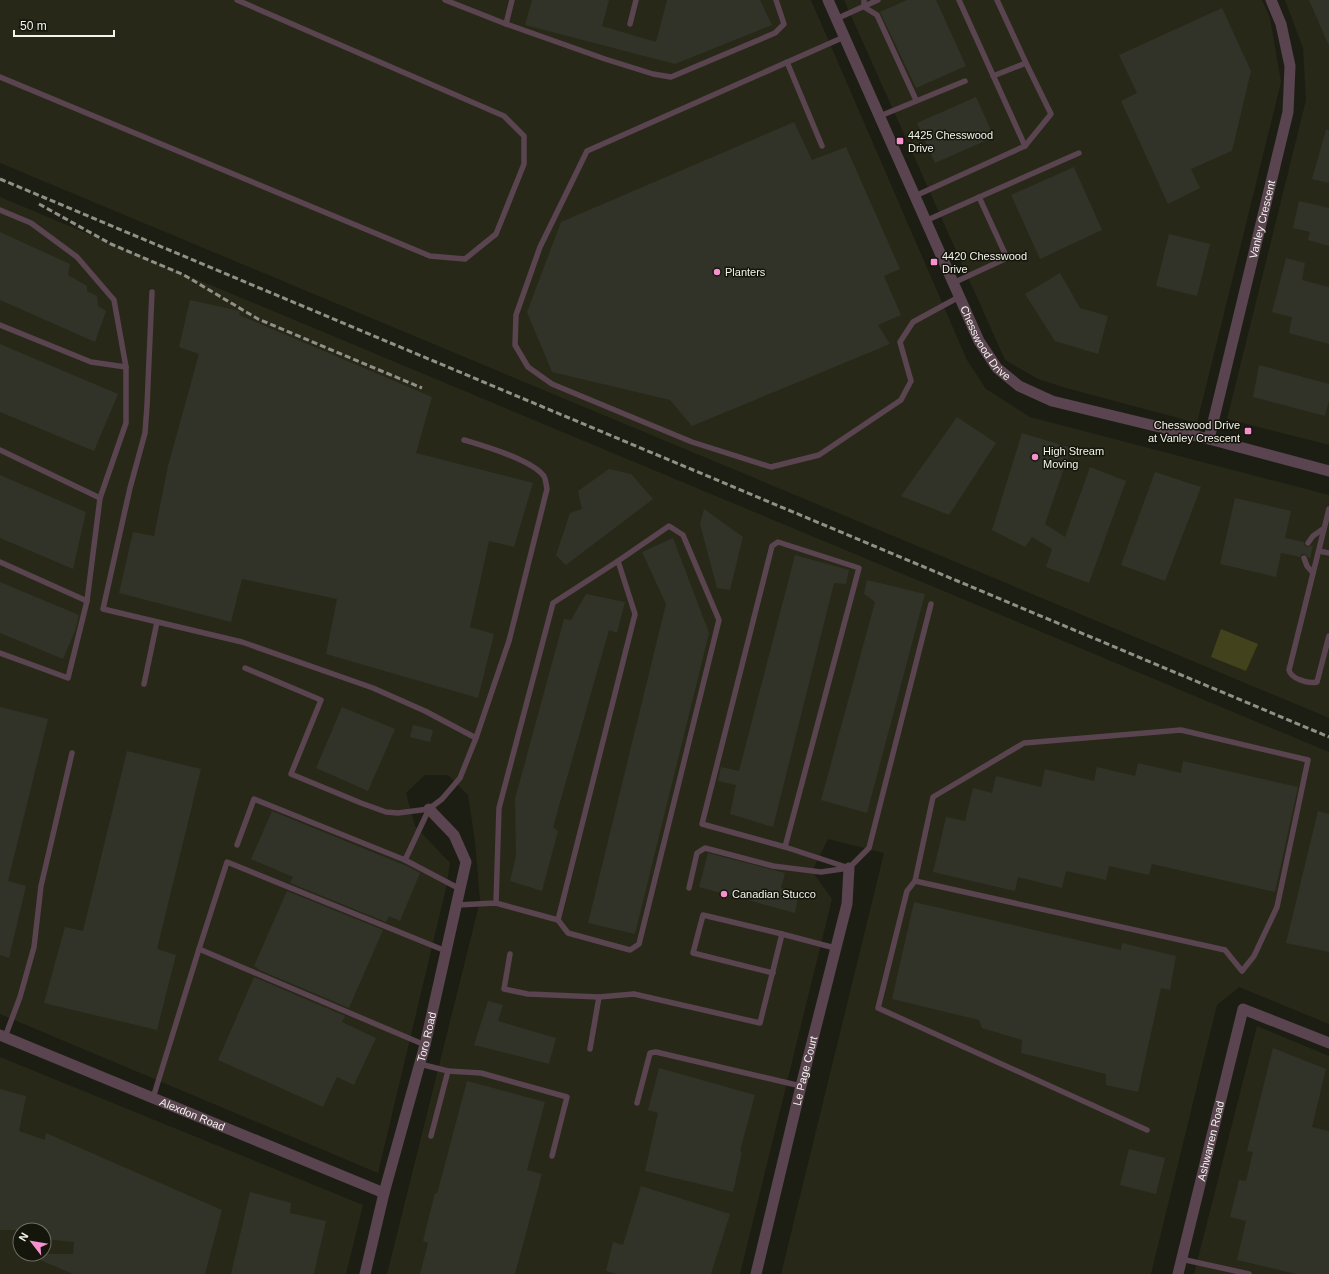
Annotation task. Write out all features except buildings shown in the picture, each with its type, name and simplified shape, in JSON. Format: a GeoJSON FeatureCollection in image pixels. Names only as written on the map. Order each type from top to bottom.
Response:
{"type":"FeatureCollection","features":[{"type":"Feature","properties":{"kind":"street","name":"Chesswood Drive"},"geometry":{"type":"LineString","coordinates":[[828,0],[979,341],[997,368],[1019,386],[1052,401],[1209,439],[1329,471]]}},
{"type":"Feature","properties":{"kind":"street","name":"Vanley Crescent"},"geometry":{"type":"LineString","coordinates":[[1209,439],[1288,112],[1290,66],[1281,24],[1271,0]]}},
{"type":"Feature","properties":{"kind":"street","name":"Toro Road"},"geometry":{"type":"LineString","coordinates":[[365,1274],[384,1193],[425,1045],[466,862],[454,834],[429,809]]}},
{"type":"Feature","properties":{"kind":"street","name":"Le Page Court"},"geometry":{"type":"LineString","coordinates":[[756,1274],[836,948],[846,904],[849,868]]}},
{"type":"Feature","properties":{"kind":"street","name":"Ashwarren Road"},"geometry":{"type":"LineString","coordinates":[[1178,1274],[1243,1009],[1329,1043]]}},
{"type":"Feature","properties":{"kind":"street","name":"Alexdon Road"},"geometry":{"type":"LineString","coordinates":[[3,1036],[384,1193]]}},
{"type":"Feature","properties":{"kind":"lane"},"geometry":{"type":"LineString","coordinates":[[0,77],[430,256],[465,259],[496,234],[524,164],[524,136],[504,116],[237,0]]}},
{"type":"Feature","properties":{"kind":"lane"},"geometry":{"type":"LineString","coordinates":[[445,0],[506,24],[605,59],[653,74],[671,77],[775,33],[784,24],[776,0]]}},
{"type":"Feature","properties":{"kind":"lane"},"geometry":{"type":"LineString","coordinates":[[506,24],[512,0]]}},
{"type":"Feature","properties":{"kind":"lane"},"geometry":{"type":"LineString","coordinates":[[630,24],[636,0]]}},
{"type":"Feature","properties":{"kind":"lane"},"geometry":{"type":"LineString","coordinates":[[864,0],[864,7]]}},
{"type":"Feature","properties":{"kind":"lane"},"geometry":{"type":"LineString","coordinates":[[836,19],[878,0]]}},
{"type":"Feature","properties":{"kind":"lane"},"geometry":{"type":"LineString","coordinates":[[958,0],[1025,146]]}},
{"type":"Feature","properties":{"kind":"lane"},"geometry":{"type":"LineString","coordinates":[[915,196],[1025,146],[1051,114],[997,0]]}},
{"type":"Feature","properties":{"kind":"lane"},"geometry":{"type":"LineString","coordinates":[[864,7],[877,15],[916,100]]}},
{"type":"Feature","properties":{"kind":"lane"},"geometry":{"type":"LineString","coordinates":[[844,37],[587,150],[540,247],[516,315],[515,345],[528,367],[552,384],[692,442],[771,467],[819,455],[901,400],[911,381],[900,342],[914,322],[959,297]]}},
{"type":"Feature","properties":{"kind":"lane"},"geometry":{"type":"LineString","coordinates":[[787,62],[822,146]]}},
{"type":"Feature","properties":{"kind":"lane"},"geometry":{"type":"LineString","coordinates":[[993,76],[1026,62]]}},
{"type":"Feature","properties":{"kind":"lane"},"geometry":{"type":"LineString","coordinates":[[880,116],[965,81]]}},
{"type":"Feature","properties":{"kind":"lane"},"geometry":{"type":"LineString","coordinates":[[925,221],[1079,153]]}},
{"type":"Feature","properties":{"kind":"lane"},"geometry":{"type":"LineString","coordinates":[[953,283],[1007,258],[979,197]]}},
{"type":"Feature","properties":{"kind":"lane"},"geometry":{"type":"LineString","coordinates":[[0,210],[31,223],[77,257],[114,300],[126,368],[126,423],[100,498],[87,601],[68,678],[0,653]]}},
{"type":"Feature","properties":{"kind":"lane"},"geometry":{"type":"LineString","coordinates":[[152,292],[145,433],[130,488],[103,609],[242,642],[331,672],[373,688],[425,711],[476,738]]}},
{"type":"Feature","properties":{"kind":"lane"},"geometry":{"type":"LineString","coordinates":[[0,325],[91,362],[126,368]]}},
{"type":"Feature","properties":{"kind":"lane"},"geometry":{"type":"LineString","coordinates":[[405,860],[429,809],[442,799],[460,778],[476,738],[509,641],[547,489],[544,476],[535,467],[501,452],[464,440]]}},
{"type":"Feature","properties":{"kind":"lane"},"geometry":{"type":"LineString","coordinates":[[0,450],[100,498]]}},
{"type":"Feature","properties":{"kind":"lane"},"geometry":{"type":"LineString","coordinates":[[1329,509],[1288,670],[1293,677],[1313,683],[1317,682],[1329,636]]}},
{"type":"Feature","properties":{"kind":"lane"},"geometry":{"type":"LineString","coordinates":[[456,904],[496,903],[558,920],[568,933],[630,950],[639,944],[719,620],[682,535],[669,526],[553,603],[499,808],[496,903]]}},
{"type":"Feature","properties":{"kind":"lane"},"geometry":{"type":"LineString","coordinates":[[1308,543],[1313,536],[1323,529]]}},
{"type":"Feature","properties":{"kind":"lane"},"geometry":{"type":"LineString","coordinates":[[785,847],[859,568],[778,542],[772,546],[702,824],[785,847],[849,868]]}},
{"type":"Feature","properties":{"kind":"lane"},"geometry":{"type":"LineString","coordinates":[[1319,551],[1329,553]]}},
{"type":"Feature","properties":{"kind":"lane"},"geometry":{"type":"LineString","coordinates":[[1304,558],[1307,566],[1313,573]]}},
{"type":"Feature","properties":{"kind":"lane"},"geometry":{"type":"LineString","coordinates":[[558,920],[635,614],[618,561]]}},
{"type":"Feature","properties":{"kind":"lane"},"geometry":{"type":"LineString","coordinates":[[0,562],[87,601]]}},
{"type":"Feature","properties":{"kind":"lane"},"geometry":{"type":"LineString","coordinates":[[689,888],[698,853],[705,848],[773,866],[821,872],[849,868],[869,848],[931,604]]}},
{"type":"Feature","properties":{"kind":"lane"},"geometry":{"type":"LineString","coordinates":[[144,684],[157,622]]}},
{"type":"Feature","properties":{"kind":"lane"},"geometry":{"type":"LineString","coordinates":[[245,668],[321,700],[291,774],[386,812],[398,813],[429,809]]}},
{"type":"Feature","properties":{"kind":"lane"},"geometry":{"type":"LineString","coordinates":[[915,881],[1225,950],[1242,972],[1254,956],[1277,907],[1308,760],[1181,730],[1024,743],[933,797],[915,881],[907,891],[878,1008],[1147,1130]]}},
{"type":"Feature","properties":{"kind":"lane"},"geometry":{"type":"LineString","coordinates":[[3,1036],[20,997],[34,947],[41,886],[72,753]]}},
{"type":"Feature","properties":{"kind":"lane"},"geometry":{"type":"LineString","coordinates":[[237,845],[254,798],[405,860],[460,889]]}},
{"type":"Feature","properties":{"kind":"lane"},"geometry":{"type":"LineString","coordinates":[[153,1098],[227,862],[446,951]]}},
{"type":"Feature","properties":{"kind":"lane"},"geometry":{"type":"LineString","coordinates":[[773,973],[693,953],[703,915],[836,948]]}},
{"type":"Feature","properties":{"kind":"lane"},"geometry":{"type":"LineString","coordinates":[[510,954],[504,989],[528,994],[600,997],[634,994],[760,1023],[782,934]]}},
{"type":"Feature","properties":{"kind":"lane"},"geometry":{"type":"LineString","coordinates":[[199,949],[425,1045]]}},
{"type":"Feature","properties":{"kind":"lane"},"geometry":{"type":"LineString","coordinates":[[590,1049],[600,997]]}},
{"type":"Feature","properties":{"kind":"lane"},"geometry":{"type":"LineString","coordinates":[[638,1103],[650,1053],[656,1052],[801,1086]]}},
{"type":"Feature","properties":{"kind":"lane"},"geometry":{"type":"LineString","coordinates":[[420,1064],[448,1071],[481,1073],[567,1097],[552,1156]]}},
{"type":"Feature","properties":{"kind":"lane"},"geometry":{"type":"LineString","coordinates":[[431,1136],[448,1071]]}},
{"type":"Feature","properties":{"kind":"lane"},"geometry":{"type":"LineString","coordinates":[[1181,1259],[1250,1274]]}},
{"type":"Feature","properties":{"kind":"lane"},"geometry":{"type":"LineString","coordinates":[[1215,1274],[1217,1267]]}},
{"type":"Feature","properties":{"kind":"shaded area"},"geometry":{"type":"Polygon","coordinates":[[[0,0],[811,0],[967,360],[986,389],[1030,417],[1329,495],[1329,718],[0,163],[0,0]]]}},
{"type":"Feature","properties":{"kind":"shaded area"},"geometry":{"type":"Polygon","coordinates":[[[844,0],[1262,0],[1270,18],[1281,82],[1197,423],[1066,388],[1038,379],[1005,360],[844,0]]]}},
{"type":"Feature","properties":{"kind":"shaded area"},"geometry":{"type":"Polygon","coordinates":[[[1285,0],[1329,0],[1329,445],[1227,419],[1306,100],[1303,48],[1285,0]]]}},
{"type":"Feature","properties":{"kind":"shaded area"},"geometry":{"type":"Polygon","coordinates":[[[0,197],[1329,752],[1329,1024],[1239,987],[1217,1005],[1151,1274],[781,1274],[884,853],[828,839],[812,871],[832,899],[740,1274],[387,1274],[480,901],[475,841],[468,795],[448,775],[425,775],[406,793],[415,826],[450,863],[447,884],[378,1173],[0,1014],[0,197]]]}},
{"type":"Feature","properties":{"kind":"shaded area"},"geometry":{"type":"Polygon","coordinates":[[[1221,629],[1258,644],[1246,671],[1211,657],[1221,629]]]}},
{"type":"Feature","properties":{"kind":"shaded area"},"geometry":{"type":"Polygon","coordinates":[[[1257,1026],[1329,1056],[1329,1274],[1194,1274],[1257,1026]]]}},
{"type":"Feature","properties":{"kind":"shaded area"},"geometry":{"type":"Polygon","coordinates":[[[0,1057],[363,1205],[346,1274],[0,1274],[0,1057]]]}},
{"type":"Feature","properties":{"kind":"railway"},"geometry":{"type":"LineString","coordinates":[[0,179],[1329,737]]}},
{"type":"Feature","properties":{"kind":"railway"},"geometry":{"type":"LineString","coordinates":[[39,204],[111,244],[184,275],[258,319],[422,388]]}},
{"type":"Feature","properties":{"kind":"place","name":"4425 Chesswood Drive"},"geometry":{"type":"Point","coordinates":[900,141]}},
{"type":"Feature","properties":{"kind":"place","name":"4420 Chesswood Drive"},"geometry":{"type":"Point","coordinates":[934,262]}},
{"type":"Feature","properties":{"kind":"place","name":"Planters"},"geometry":{"type":"Point","coordinates":[717,272]}},
{"type":"Feature","properties":{"kind":"place","name":"Chesswood Drive at Vanley Crescent"},"geometry":{"type":"Point","coordinates":[1248,431]}},
{"type":"Feature","properties":{"kind":"place","name":"High Stream Moving"},"geometry":{"type":"Point","coordinates":[1035,457]}},
{"type":"Feature","properties":{"kind":"place","name":"Canadian Stucco"},"geometry":{"type":"Point","coordinates":[724,894]}}]}
